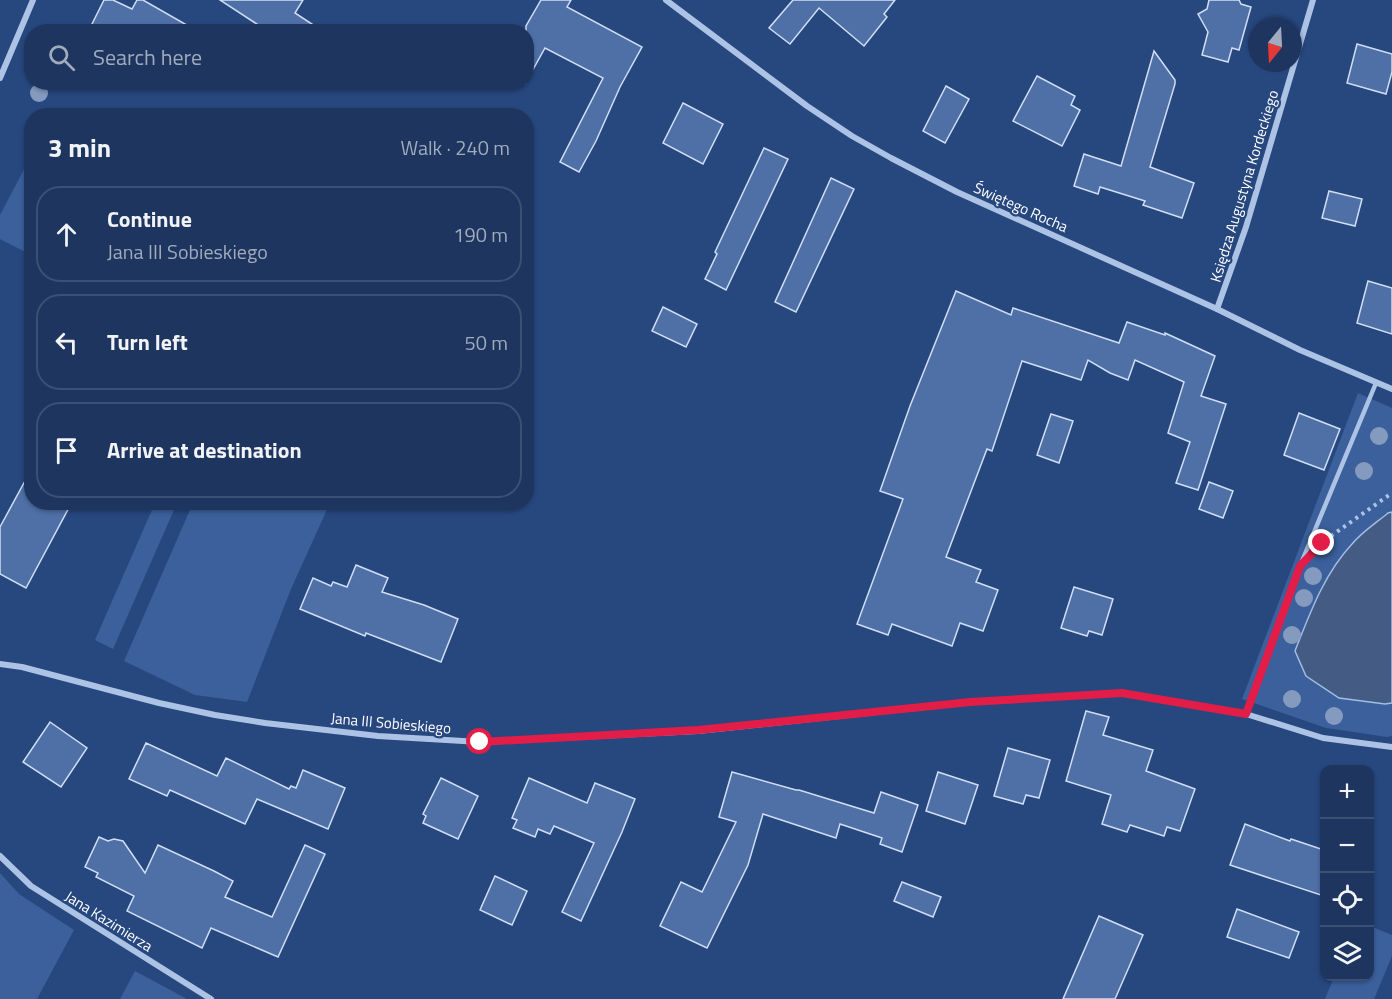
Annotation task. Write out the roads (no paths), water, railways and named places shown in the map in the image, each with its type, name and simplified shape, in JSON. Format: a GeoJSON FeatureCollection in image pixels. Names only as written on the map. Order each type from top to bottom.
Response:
{"type":"FeatureCollection","features":[{"type":"Feature","properties":{"kind":"street"},"geometry":{"type":"LineString","coordinates":[[0,78],[33,0]]}},
{"type":"Feature","properties":{"kind":"street","name":"Świętego Rocha"},"geometry":{"type":"LineString","coordinates":[[666,0],[807,106],[852,136],[891,158],[957,192],[1217,309],[1300,350],[1392,389]]}},
{"type":"Feature","properties":{"kind":"street","name":"Księdza Augustyna Kordeckiego"},"geometry":{"type":"LineString","coordinates":[[1217,309],[1246,227],[1313,0]]}},
{"type":"Feature","properties":{"kind":"street","name":"Jana III Sobieskiego"},"geometry":{"type":"LineString","coordinates":[[0,664],[22,667],[159,703],[235,718],[378,736],[480,742],[698,730],[970,702],[1122,693],[1246,714],[1323,738],[1392,747]]}},
{"type":"Feature","properties":{"kind":"street","name":"Jana Kazimierza"},"geometry":{"type":"LineString","coordinates":[[0,856],[31,886],[211,999]]}},
{"type":"Feature","properties":{"kind":"lane"},"geometry":{"type":"LineString","coordinates":[[1246,714],[1300,566],[1376,383]]}}]}
